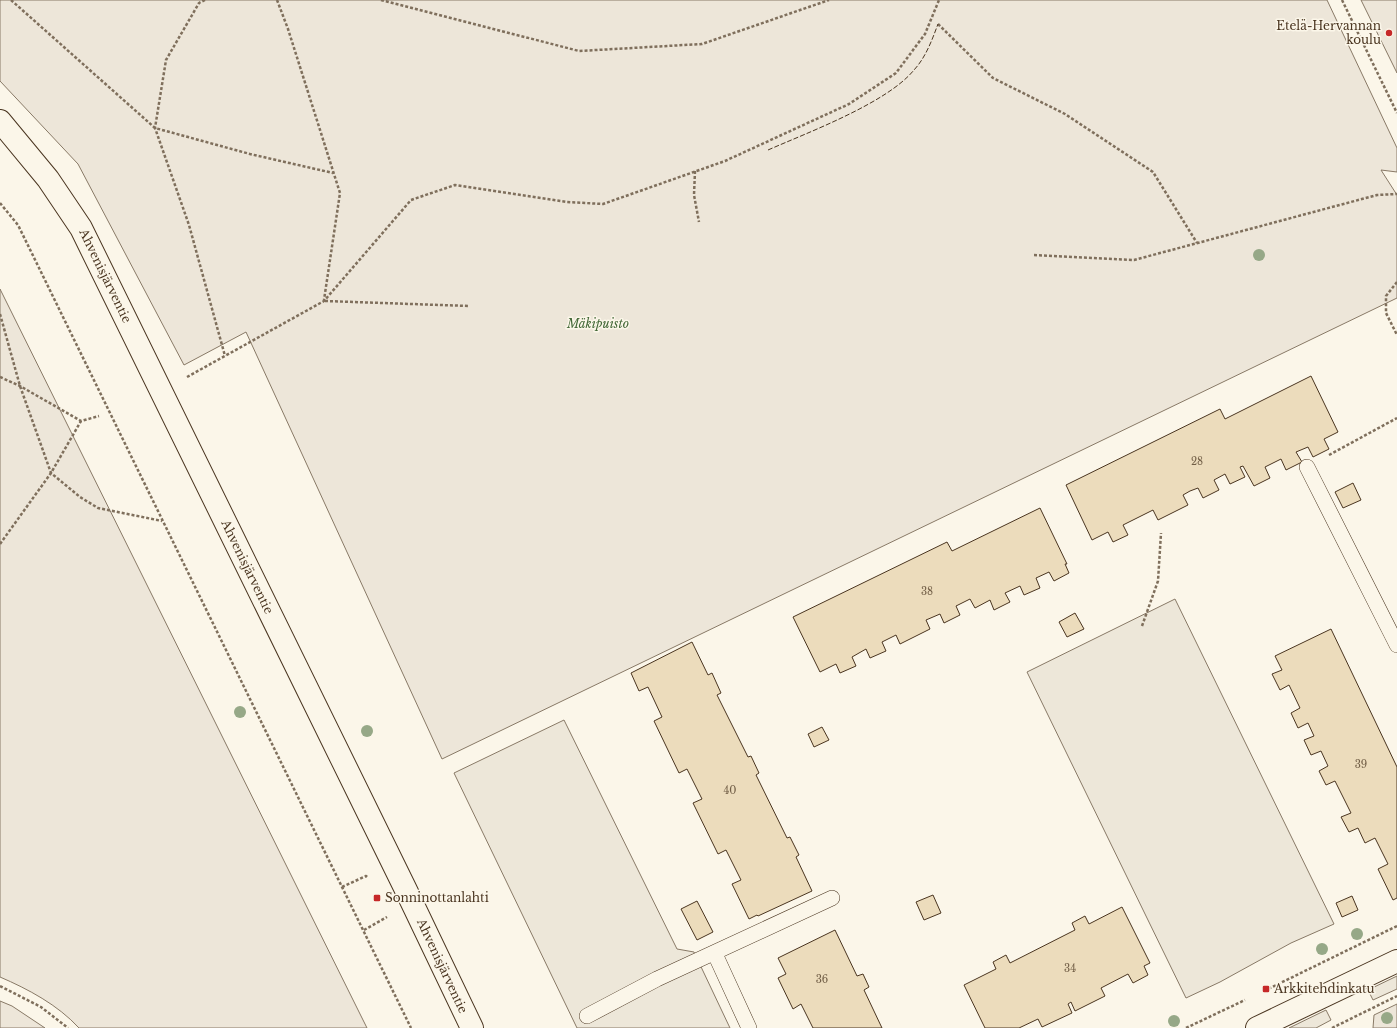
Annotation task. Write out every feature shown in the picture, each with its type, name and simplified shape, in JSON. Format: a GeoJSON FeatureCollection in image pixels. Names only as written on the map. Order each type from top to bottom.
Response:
{"type":"FeatureCollection","features":[{"type":"Feature","properties":{"kind":"main road","name":"Ahvenisjärventie"},"geometry":{"type":"LineString","coordinates":[[0,121],[48,179],[81,228],[402,881],[472,1028]]}},
{"type":"Feature","properties":{"kind":"main road"},"geometry":{"type":"LineString","coordinates":[[1258,1028],[1397,961]]}},
{"type":"Feature","properties":{"kind":"lane"},"geometry":{"type":"LineString","coordinates":[[1307,467],[1397,644]]}},
{"type":"Feature","properties":{"kind":"lane"},"geometry":{"type":"LineString","coordinates":[[587,1016],[657,979],[715,954],[832,898]]}},
{"type":"Feature","properties":{"kind":"lane"},"geometry":{"type":"LineString","coordinates":[[715,954],[749,1028]]}},
{"type":"Feature","properties":{"kind":"path"},"geometry":{"type":"LineString","coordinates":[[11,0],[155,128],[250,154],[334,173]]}},
{"type":"Feature","properties":{"kind":"path"},"geometry":{"type":"LineString","coordinates":[[205,0],[199,3],[166,60],[155,128],[189,225],[225,356]]}},
{"type":"Feature","properties":{"kind":"path"},"geometry":{"type":"LineString","coordinates":[[277,0],[288,29],[340,193],[324,301]]}},
{"type":"Feature","properties":{"kind":"path"},"geometry":{"type":"LineString","coordinates":[[381,0],[579,51],[702,44],[829,0]]}},
{"type":"Feature","properties":{"kind":"path"},"geometry":{"type":"LineString","coordinates":[[187,378],[324,301],[411,200],[455,185],[567,202],[603,204],[724,161],[849,104],[896,73],[925,34],[939,0]]}},
{"type":"Feature","properties":{"kind":"path"},"geometry":{"type":"LineString","coordinates":[[1342,0],[1397,113]]}},
{"type":"Feature","properties":{"kind":"path"},"geometry":{"type":"LineString","coordinates":[[938,24],[993,78],[1065,114],[1153,172],[1197,243]]}},
{"type":"Feature","properties":{"kind":"path"},"geometry":{"type":"LineString","coordinates":[[695,171],[694,195],[699,222]]}},
{"type":"Feature","properties":{"kind":"path"},"geometry":{"type":"LineString","coordinates":[[1034,256],[1134,260],[1377,195],[1397,194]]}},
{"type":"Feature","properties":{"kind":"path"},"geometry":{"type":"LineString","coordinates":[[0,204],[18,225],[411,1028]]}},
{"type":"Feature","properties":{"kind":"path"},"geometry":{"type":"LineString","coordinates":[[1397,282],[1386,296],[1386,313],[1397,335]]}},
{"type":"Feature","properties":{"kind":"path"},"geometry":{"type":"LineString","coordinates":[[324,301],[469,306]]}},
{"type":"Feature","properties":{"kind":"path"},"geometry":{"type":"LineString","coordinates":[[0,314],[20,386],[52,473],[80,497],[98,508],[162,521]]}},
{"type":"Feature","properties":{"kind":"path"},"geometry":{"type":"LineString","coordinates":[[0,377],[20,386],[81,421]]}},
{"type":"Feature","properties":{"kind":"path"},"geometry":{"type":"LineString","coordinates":[[0,544],[52,473],[81,421],[99,416]]}},
{"type":"Feature","properties":{"kind":"path"},"geometry":{"type":"LineString","coordinates":[[1307,467],[1397,418]]}},
{"type":"Feature","properties":{"kind":"path"},"geometry":{"type":"LineString","coordinates":[[1142,626],[1158,581],[1161,533]]}},
{"type":"Feature","properties":{"kind":"path"},"geometry":{"type":"LineString","coordinates":[[342,887],[366,876]]}},
{"type":"Feature","properties":{"kind":"path"},"geometry":{"type":"LineString","coordinates":[[364,930],[387,918]]}},
{"type":"Feature","properties":{"kind":"path"},"geometry":{"type":"LineString","coordinates":[[1260,992],[1397,926]]}},
{"type":"Feature","properties":{"kind":"path"},"geometry":{"type":"LineString","coordinates":[[0,986],[41,1007],[68,1028]]}},
{"type":"Feature","properties":{"kind":"path"},"geometry":{"type":"LineString","coordinates":[[1332,1028],[1397,996]]}},
{"type":"Feature","properties":{"kind":"path"},"geometry":{"type":"LineString","coordinates":[[1186,1028],[1249,998]]}},
{"type":"Feature","properties":{"kind":"green space","name":"Mäkipuisto"},"geometry":{"type":"Polygon","coordinates":[[[0,0],[1327,0],[1397,148],[1397,172],[1381,170],[1397,195],[1397,298],[442,759],[246,332],[184,365],[78,164],[0,81],[0,0]]]}},
{"type":"Feature","properties":{"kind":"green space","name":"Etelä-Hervannan koulu"},"geometry":{"type":"Polygon","coordinates":[[[1361,0],[1397,0],[1397,73],[1361,0]]]}},
{"type":"Feature","properties":{"kind":"green space"},"geometry":{"type":"Polygon","coordinates":[[[0,289],[367,1028],[79,1028],[62,1012],[42,998],[0,977],[0,289]]]}},
{"type":"Feature","properties":{"kind":"green space"},"geometry":{"type":"Polygon","coordinates":[[[0,1001],[12,1006],[45,1028],[0,1028],[0,1001]]]}},
{"type":"Feature","properties":{"kind":"green space"},"geometry":{"type":"Polygon","coordinates":[[[1397,1004],[1397,1028],[1373,1028],[1374,1015],[1397,1004]]]}},
{"type":"Feature","properties":{"kind":"shaded area"},"geometry":{"type":"Polygon","coordinates":[[[1175,599],[1334,924],[1291,943],[1220,982],[1186,998],[1027,672],[1175,599]]]}},
{"type":"Feature","properties":{"kind":"shaded area"},"geometry":{"type":"Polygon","coordinates":[[[564,720],[677,949],[694,952],[730,1028],[577,1028],[454,773],[564,720]]]}},
{"type":"Feature","properties":{"kind":"shaded area"},"geometry":{"type":"Polygon","coordinates":[[[1397,976],[1397,989],[1373,1000],[1368,990],[1397,976]]]}},
{"type":"Feature","properties":{"kind":"shaded area"},"geometry":{"type":"Polygon","coordinates":[[[1326,1010],[1331,1020],[1316,1028],[1289,1028],[1326,1010]]]}},
{"type":"Feature","properties":{"kind":"building"},"geometry":{"type":"Polygon","coordinates":[[[1311,376],[1338,432],[1324,439],[1329,449],[1313,457],[1308,447],[1296,452],[1302,462],[1286,470],[1281,459],[1265,467],[1270,478],[1254,486],[1243,466],[1240,467],[1245,477],[1230,484],[1225,474],[1214,480],[1219,490],[1203,498],[1198,488],[1183,495],[1188,505],[1158,520],[1153,510],[1123,525],[1128,535],[1113,542],[1108,532],[1092,540],[1066,485],[1220,409],[1225,419],[1311,376]]]}},
{"type":"Feature","properties":{"kind":"building"},"geometry":{"type":"Polygon","coordinates":[[[1353,483],[1361,500],[1343,508],[1335,492],[1353,483]]]}},
{"type":"Feature","properties":{"kind":"building"},"geometry":{"type":"Polygon","coordinates":[[[1040,508],[1067,564],[1065,564],[1069,573],[1054,581],[1049,572],[1036,578],[1040,588],[1024,595],[1020,586],[1005,593],[1010,602],[994,610],[990,600],[975,608],[970,599],[956,606],[960,615],[944,623],[940,614],[926,620],[930,629],[900,644],[896,635],[882,642],[886,651],[870,658],[866,649],[852,657],[856,666],[840,673],[836,664],[820,672],[793,617],[947,542],[952,551],[1040,508]]]}},
{"type":"Feature","properties":{"kind":"building"},"geometry":{"type":"Polygon","coordinates":[[[1075,613],[1084,629],[1067,637],[1059,622],[1075,613]]]}},
{"type":"Feature","properties":{"kind":"building"},"geometry":{"type":"Polygon","coordinates":[[[1331,629],[1397,767],[1397,898],[1393,900],[1378,869],[1388,864],[1375,838],[1365,843],[1358,828],[1349,832],[1341,817],[1351,813],[1335,781],[1326,785],[1319,771],[1328,766],[1321,751],[1311,755],[1304,740],[1314,736],[1308,723],[1298,728],[1291,713],[1300,708],[1289,685],[1280,690],[1272,674],[1282,670],[1275,656],[1331,629]]]}},
{"type":"Feature","properties":{"kind":"building"},"geometry":{"type":"Polygon","coordinates":[[[692,642],[708,675],[712,673],[721,693],[717,695],[748,757],[751,756],[759,773],[756,775],[787,838],[790,837],[799,855],[796,857],[812,891],[749,919],[732,884],[741,880],[726,850],[718,854],[693,803],[702,799],[687,769],[679,773],[654,721],[662,717],[648,687],[639,691],[631,673],[692,642]]]}},
{"type":"Feature","properties":{"kind":"building"},"geometry":{"type":"Polygon","coordinates":[[[822,727],[829,740],[814,747],[808,734],[822,727]]]}},
{"type":"Feature","properties":{"kind":"building"},"geometry":{"type":"Polygon","coordinates":[[[933,895],[941,913],[924,920],[916,902],[933,895]]]}},
{"type":"Feature","properties":{"kind":"building"},"geometry":{"type":"Polygon","coordinates":[[[1352,896],[1358,910],[1342,917],[1336,903],[1352,896]]]}},
{"type":"Feature","properties":{"kind":"building"},"geometry":{"type":"Polygon","coordinates":[[[697,901],[713,932],[697,940],[681,909],[697,901]]]}},
{"type":"Feature","properties":{"kind":"building"},"geometry":{"type":"Polygon","coordinates":[[[1122,907],[1150,963],[1144,966],[1148,975],[1133,983],[1128,974],[1101,988],[1105,996],[1075,1011],[1071,1002],[1068,1004],[1072,1013],[1042,1027],[1038,1019],[1019,1028],[985,1028],[964,985],[996,969],[993,962],[1006,955],[1010,963],[1075,930],[1072,923],[1085,916],[1089,924],[1122,907]]]}},
{"type":"Feature","properties":{"kind":"building"},"geometry":{"type":"Polygon","coordinates":[[[835,930],[857,976],[863,974],[869,987],[864,990],[882,1028],[813,1028],[801,1004],[793,1009],[778,978],[786,974],[778,958],[835,930]]]}},
{"type":"Feature","properties":{"kind":"fence"},"geometry":{"type":"LineString","coordinates":[[768,150],[846,116],[886,94],[902,82],[922,60],[938,24]]}},
{"type":"Feature","properties":{"kind":"place","name":"Etelä-Hervannan koulu"},"geometry":{"type":"Point","coordinates":[1389,33]}},
{"type":"Feature","properties":{"kind":"place","name":"Sonninottanlahti"},"geometry":{"type":"Point","coordinates":[377,898]}},
{"type":"Feature","properties":{"kind":"place","name":"Arkkitehdinkatu"},"geometry":{"type":"Point","coordinates":[1266,989]}}]}
